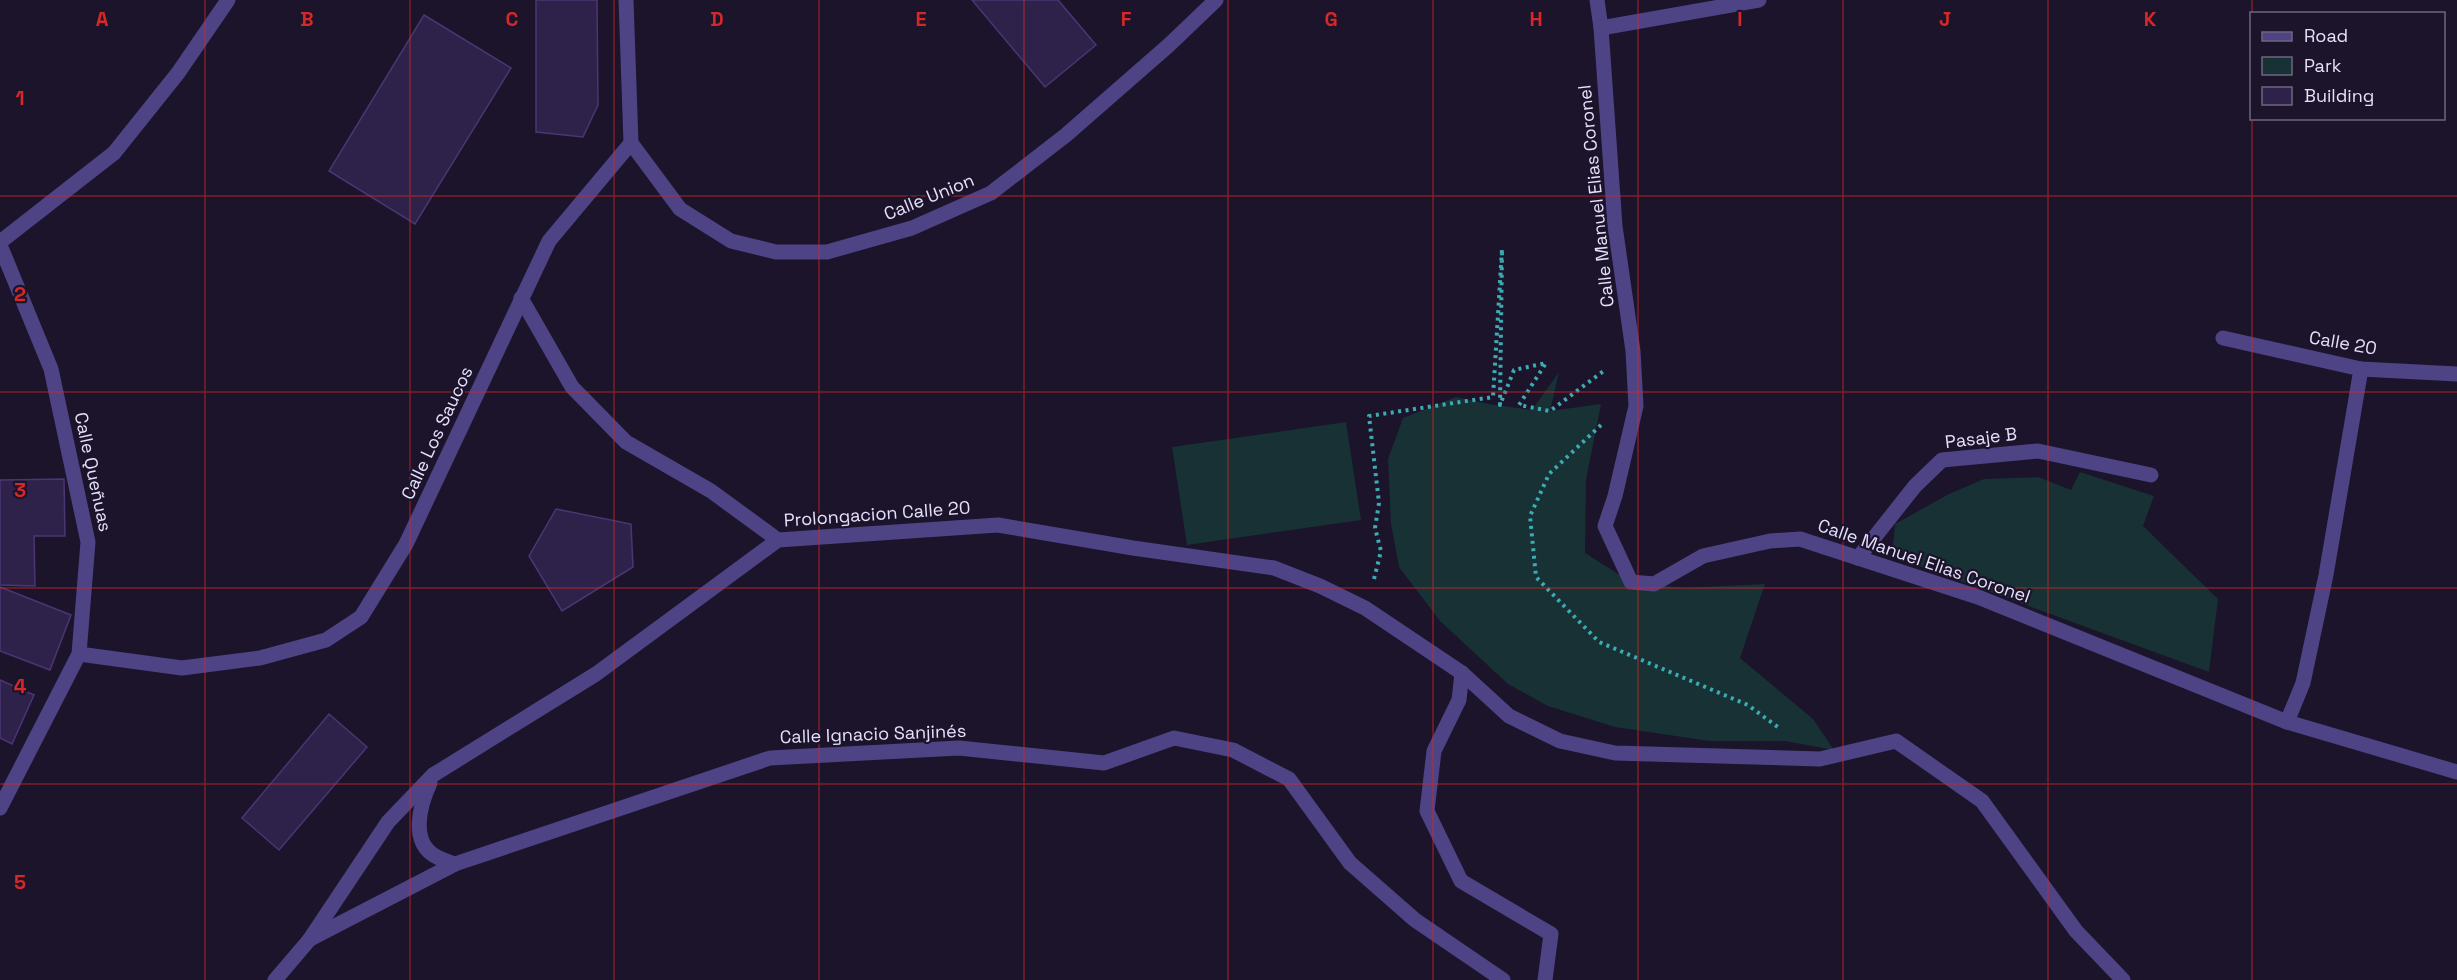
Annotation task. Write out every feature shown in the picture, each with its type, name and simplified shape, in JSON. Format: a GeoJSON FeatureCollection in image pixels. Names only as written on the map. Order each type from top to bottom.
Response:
{"type":"FeatureCollection","features":[{"type":"Feature","properties":{"kind":"street"},"geometry":{"type":"LineString","coordinates":[[0,243],[114,153],[178,73],[228,0]]}},
{"type":"Feature","properties":{"kind":"street"},"geometry":{"type":"LineString","coordinates":[[626,0],[631,143]]}},
{"type":"Feature","properties":{"kind":"street","name":"Calle Union"},"geometry":{"type":"LineString","coordinates":[[631,143],[680,209],[731,241],[776,252],[827,252],[912,228],[991,193],[1066,135],[1169,45],[1216,0]]}},
{"type":"Feature","properties":{"kind":"street","name":"Calle Manuel Elias Coronel"},"geometry":{"type":"LineString","coordinates":[[1597,0],[1615,226],[1633,351],[1636,406],[1615,496],[1605,526],[1631,582],[1654,584],[1703,556],[1770,541],[1800,539],[1978,597],[2287,722],[2457,772]]}},
{"type":"Feature","properties":{"kind":"street"},"geometry":{"type":"LineString","coordinates":[[1601,28],[1759,0]]}},
{"type":"Feature","properties":{"kind":"street","name":"Calle Los Saucos"},"geometry":{"type":"LineString","coordinates":[[79,654],[182,668],[260,658],[326,640],[361,617],[406,544],[549,241],[631,143]]}},
{"type":"Feature","properties":{"kind":"street","name":"Calle Queñuas"},"geometry":{"type":"LineString","coordinates":[[0,243],[51,369],[88,542],[79,654],[0,808]]}},
{"type":"Feature","properties":{"kind":"street"},"geometry":{"type":"LineString","coordinates":[[521,298],[572,387],[626,442],[711,491],[778,540]]}},
{"type":"Feature","properties":{"kind":"street","name":"Calle 20"},"geometry":{"type":"LineString","coordinates":[[2223,338],[2361,369],[2457,374]]}},
{"type":"Feature","properties":{"kind":"street"},"geometry":{"type":"LineString","coordinates":[[2287,722],[2303,683],[2324,586],[2361,369]]}},
{"type":"Feature","properties":{"kind":"street","name":"Pasaje B"},"geometry":{"type":"LineString","coordinates":[[1858,558],[1915,486],[1942,460],[2038,451],[2151,475]]}},
{"type":"Feature","properties":{"kind":"street","name":"Prolongacion Calle 20"},"geometry":{"type":"LineString","coordinates":[[310,939],[388,822],[433,775],[596,674],[778,540],[998,525],[1133,548],[1274,568],[1320,586],[1365,608],[1462,674],[1509,716],[1560,741],[1615,753],[1820,759],[1896,741],[1982,801],[2076,931],[2123,980]]}},
{"type":"Feature","properties":{"kind":"street"},"geometry":{"type":"LineString","coordinates":[[1462,674],[1459,700],[1434,751],[1427,811],[1461,881],[1551,934],[1545,980]]}},
{"type":"Feature","properties":{"kind":"street","name":"Calle Ignacio Sanjinés"},"geometry":{"type":"LineString","coordinates":[[275,980],[310,939],[455,864],[770,758],[959,748],[1104,763],[1174,738],[1233,750],[1289,779],[1350,863],[1415,920],[1503,980]]}},
{"type":"Feature","properties":{"kind":"street"},"geometry":{"type":"LineString","coordinates":[[433,775],[423,797],[418,825],[422,843],[435,857],[455,864]]}},
{"type":"Feature","properties":{"kind":"path"},"geometry":{"type":"LineString","coordinates":[[1365,608],[1381,551],[1375,528],[1378,503],[1369,416],[1493,397],[1502,249],[1500,405],[1514,370],[1546,363],[1519,405],[1550,411],[1633,351]]}},
{"type":"Feature","properties":{"kind":"green space"},"geometry":{"type":"Polygon","coordinates":[[[1559,372],[1550,411],[1601,404],[1586,480],[1585,553],[1631,582],[1684,588],[1765,584],[1740,658],[1813,719],[1834,750],[1785,741],[1709,741],[1615,727],[1548,706],[1508,684],[1440,621],[1399,567],[1391,524],[1388,459],[1403,418],[1456,397],[1532,410],[1559,372]]]}},
{"type":"Feature","properties":{"kind":"green space"},"geometry":{"type":"Polygon","coordinates":[[[1346,422],[1361,520],[1187,545],[1172,447],[1346,422]]]}},
{"type":"Feature","properties":{"kind":"green space"},"geometry":{"type":"Polygon","coordinates":[[[2080,472],[2154,496],[2143,526],[2218,599],[2209,672],[1892,556],[1895,524],[1949,494],[1984,479],[2038,477],[2071,490],[2080,472]]]}},
{"type":"Feature","properties":{"kind":"building"},"geometry":{"type":"Polygon","coordinates":[[[536,0],[597,0],[598,105],[583,137],[536,132],[536,0]]]}},
{"type":"Feature","properties":{"kind":"building"},"geometry":{"type":"Polygon","coordinates":[[[972,0],[1058,0],[1096,45],[1045,87],[972,0]]]}},
{"type":"Feature","properties":{"kind":"building"},"geometry":{"type":"Polygon","coordinates":[[[424,15],[511,68],[415,224],[329,171],[424,15]]]}},
{"type":"Feature","properties":{"kind":"building"},"geometry":{"type":"Polygon","coordinates":[[[64,479],[65,536],[34,536],[35,586],[0,585],[0,480],[64,479]]]}},
{"type":"Feature","properties":{"kind":"building"},"geometry":{"type":"Polygon","coordinates":[[[556,509],[631,524],[633,567],[562,611],[529,556],[556,509]]]}},
{"type":"Feature","properties":{"kind":"building"},"geometry":{"type":"Polygon","coordinates":[[[0,587],[71,615],[50,670],[0,651],[0,587]]]}},
{"type":"Feature","properties":{"kind":"building"},"geometry":{"type":"Polygon","coordinates":[[[0,680],[34,695],[12,744],[0,738],[0,680]]]}},
{"type":"Feature","properties":{"kind":"building"},"geometry":{"type":"Polygon","coordinates":[[[329,714],[367,747],[279,850],[242,818],[329,714]]]}}]}
